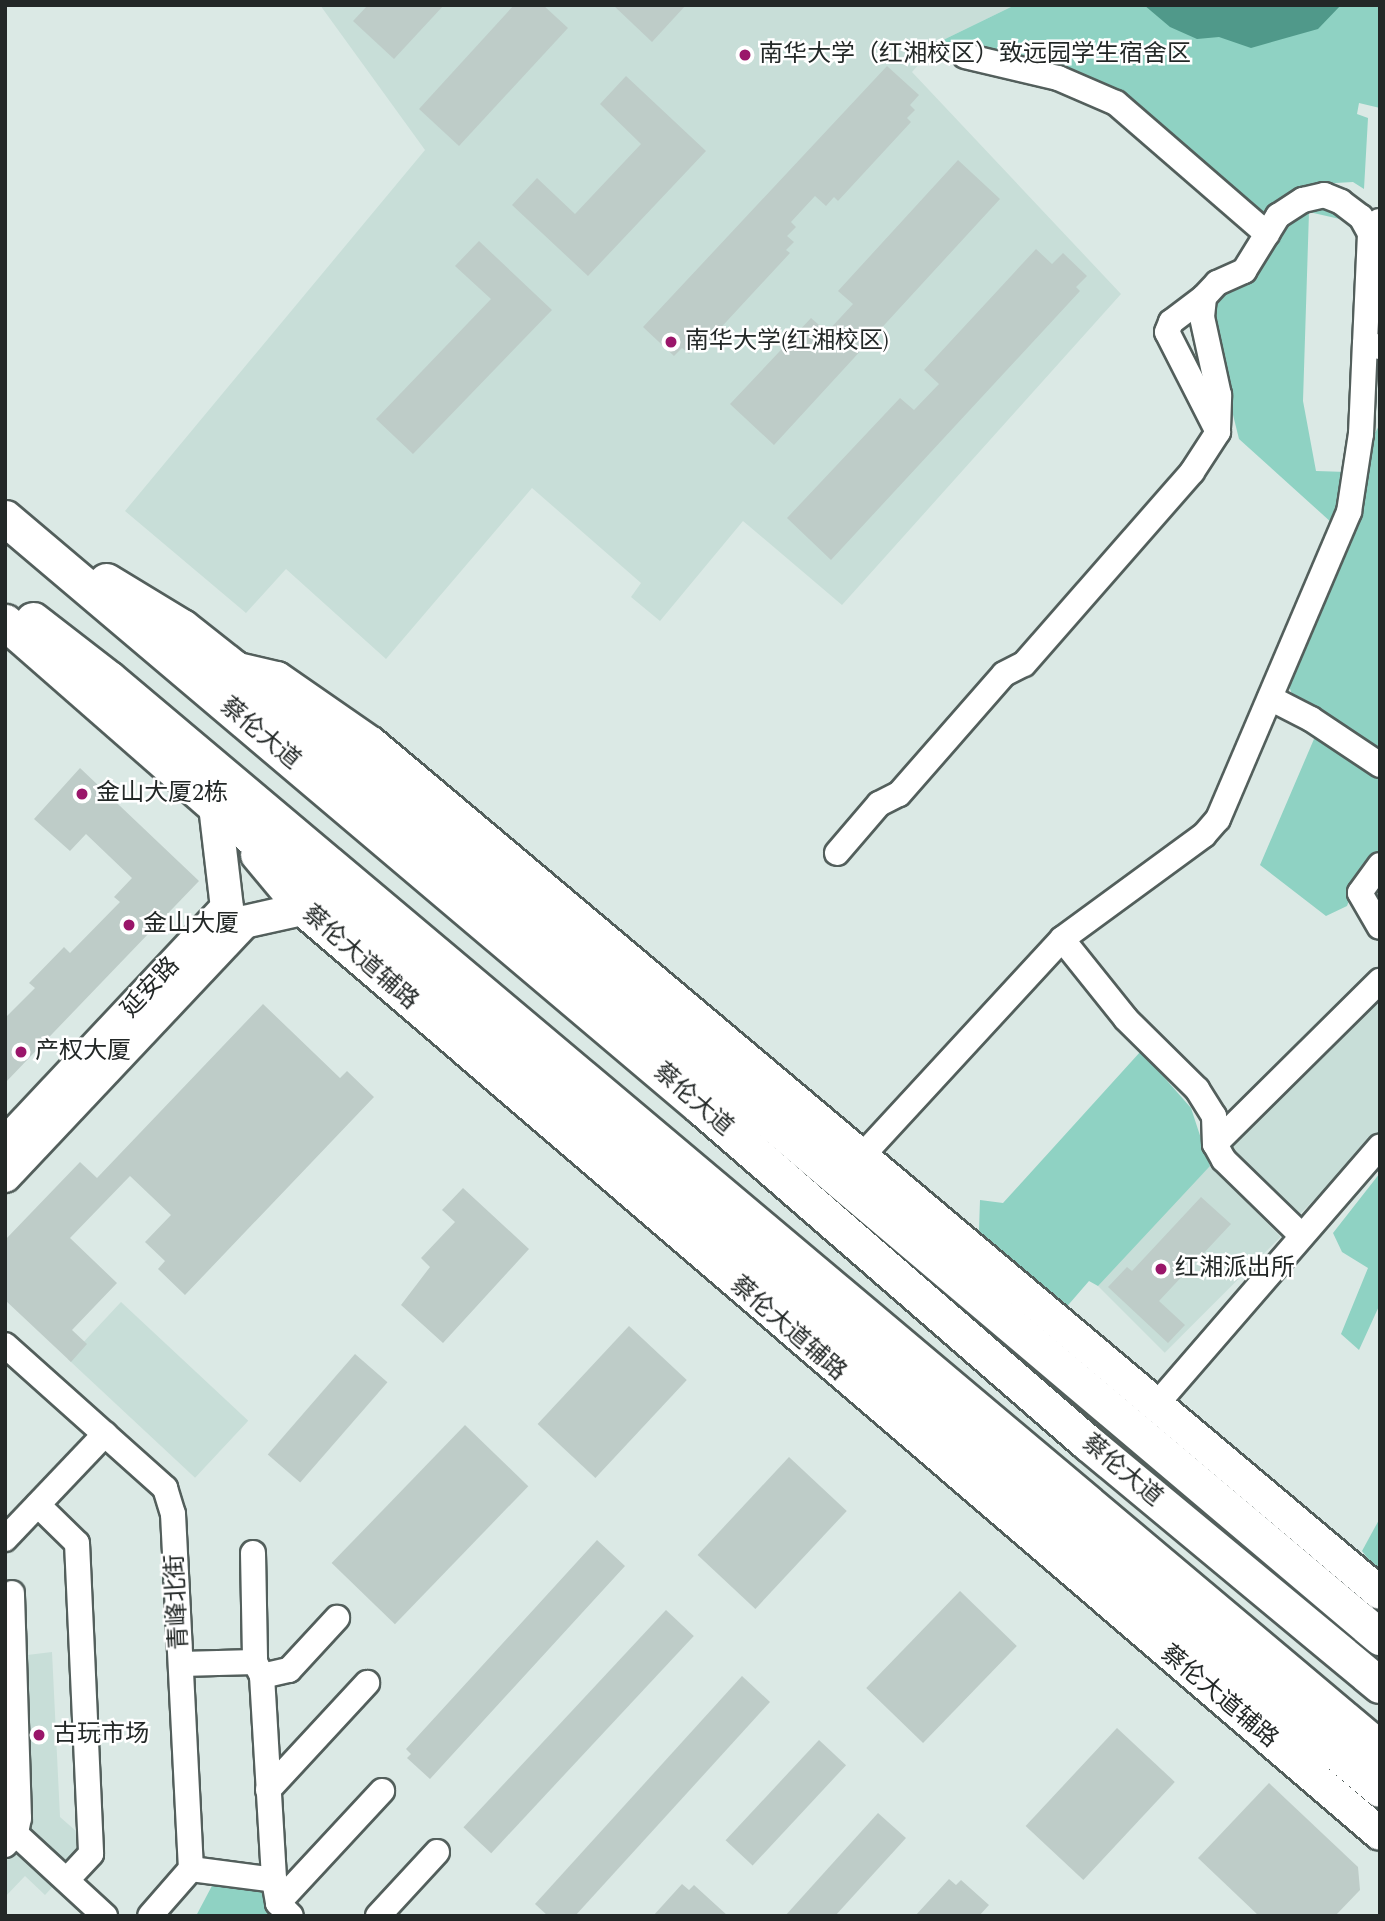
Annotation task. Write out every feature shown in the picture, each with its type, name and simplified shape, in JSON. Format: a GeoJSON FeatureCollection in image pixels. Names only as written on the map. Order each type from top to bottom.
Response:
{"type":"FeatureCollection","features":[{"type":"Feature","properties":{"kind":"highway"},"geometry":{"type":"LineString","coordinates":[[9,521],[182,627],[234,668],[292,720],[1088,1386],[1380,1637]]}},
{"type":"Feature","properties":{"kind":"highway","name":"蔡伦大道"},"geometry":{"type":"LineString","coordinates":[[9,521],[691,1098],[1088,1443],[1380,1685]]}},
{"type":"Feature","properties":{"kind":"highway","name":"蔡伦大道"},"geometry":{"type":"LineString","coordinates":[[5,599],[109,679],[1380,1749]]}},
{"type":"Feature","properties":{"kind":"highway"},"geometry":{"type":"LineString","coordinates":[[5,622],[215,806],[1380,1789]]}},
{"type":"Feature","properties":{"kind":"main road"},"geometry":{"type":"LineString","coordinates":[[234,668],[277,678],[371,743],[1380,1593]]}},
{"type":"Feature","properties":{"kind":"main road","name":"蔡伦大道辅路"},"geometry":{"type":"LineString","coordinates":[[215,806],[302,908],[1380,1834]]}},
{"type":"Feature","properties":{"kind":"main road","name":"延安路"},"geometry":{"type":"LineString","coordinates":[[5,1144],[227,908],[215,806]]}},
{"type":"Feature","properties":{"kind":"main road","name":"延安路"},"geometry":{"type":"LineString","coordinates":[[5,1177],[244,922],[302,908]]}},
{"type":"Feature","properties":{"kind":"street"},"geometry":{"type":"LineString","coordinates":[[965,56],[1058,78],[1116,103],[1266,233]]}},
{"type":"Feature","properties":{"kind":"street"},"geometry":{"type":"LineString","coordinates":[[861,1157],[1062,939],[1204,835],[1218,819],[1254,726],[1270,698],[1349,512],[1373,346],[1375,227],[1324,195],[1303,200],[1286,211],[1266,233],[1244,271],[1217,283],[1204,297],[1171,322],[1167,332],[1218,432]]}},
{"type":"Feature","properties":{"kind":"street"},"geometry":{"type":"LineString","coordinates":[[838,853],[879,804],[899,794],[1004,674],[1024,664],[1164,507],[1218,432],[1219,395],[1202,317],[1204,297]]}},
{"type":"Feature","properties":{"kind":"street"},"geometry":{"type":"LineString","coordinates":[[1270,698],[1311,719],[1380,765]]}},
{"type":"Feature","properties":{"kind":"street"},"geometry":{"type":"LineString","coordinates":[[1380,864],[1360,893],[1380,927]]}},
{"type":"Feature","properties":{"kind":"street"},"geometry":{"type":"LineString","coordinates":[[1062,939],[1126,1019],[1196,1090],[1214,1116],[1215,1144],[1224,1160],[1301,1235]]}},
{"type":"Feature","properties":{"kind":"street"},"geometry":{"type":"LineString","coordinates":[[1215,1144],[1380,981]]}},
{"type":"Feature","properties":{"kind":"street"},"geometry":{"type":"LineString","coordinates":[[1156,1405],[1380,1146]]}},
{"type":"Feature","properties":{"kind":"street","name":"青峰北街"},"geometry":{"type":"LineString","coordinates":[[5,1345],[164,1488],[173,1514],[191,1869]]}},
{"type":"Feature","properties":{"kind":"street"},"geometry":{"type":"LineString","coordinates":[[5,1539],[105,1434]]}},
{"type":"Feature","properties":{"kind":"street"},"geometry":{"type":"LineString","coordinates":[[38,1504],[77,1543],[92,1854],[67,1880]]}},
{"type":"Feature","properties":{"kind":"street"},"geometry":{"type":"LineString","coordinates":[[253,1553],[258,1669],[281,1900]]}},
{"type":"Feature","properties":{"kind":"street"},"geometry":{"type":"LineString","coordinates":[[12,1593],[9,1834],[67,1880],[106,1916]]}},
{"type":"Feature","properties":{"kind":"street"},"geometry":{"type":"LineString","coordinates":[[181,1664],[289,1671],[337,1618]]}},
{"type":"Feature","properties":{"kind":"street"},"geometry":{"type":"LineString","coordinates":[[268,1790],[367,1683]]}},
{"type":"Feature","properties":{"kind":"street"},"geometry":{"type":"LineString","coordinates":[[281,1900],[382,1791]]}},
{"type":"Feature","properties":{"kind":"street"},"geometry":{"type":"LineString","coordinates":[[378,1916],[437,1852]]}},
{"type":"Feature","properties":{"kind":"street"},"geometry":{"type":"LineString","coordinates":[[150,1916],[191,1869],[281,1900]]}},
{"type":"Feature","properties":{"kind":"shaded area","name":"南华大学(红湘校区)"},"geometry":{"type":"Polygon","coordinates":[[[320,5],[1015,5],[939,42],[912,72],[1121,294],[842,605],[743,521],[660,621],[631,597],[641,583],[532,488],[386,659],[286,569],[246,613],[125,511],[425,150],[320,5]]]}},
{"type":"Feature","properties":{"kind":"shaded area"},"geometry":{"type":"Polygon","coordinates":[[[1015,5],[1380,5],[1380,108],[1359,103],[1357,114],[1368,118],[1364,189],[1353,182],[1335,183],[1310,191],[1265,216],[1258,215],[1173,139],[1100,82],[1061,68],[939,42],[1015,5]]]}},
{"type":"Feature","properties":{"kind":"shaded area"},"geometry":{"type":"Polygon","coordinates":[[[1144,5],[1341,5],[1318,29],[1251,48],[1219,37],[1197,39],[1170,27],[1144,5]]]}},
{"type":"Feature","properties":{"kind":"shaded area"},"geometry":{"type":"Polygon","coordinates":[[[1328,202],[1353,222],[1309,212],[1303,401],[1316,471],[1347,472],[1332,523],[1239,439],[1208,314],[1210,297],[1291,214],[1328,202]]]}},
{"type":"Feature","properties":{"kind":"shaded area"},"geometry":{"type":"Polygon","coordinates":[[[1380,424],[1380,758],[1293,697],[1289,686],[1348,538],[1372,438],[1380,424]]]}},
{"type":"Feature","properties":{"kind":"shaded area"},"geometry":{"type":"Polygon","coordinates":[[[1317,732],[1360,768],[1380,773],[1380,857],[1360,871],[1347,906],[1326,916],[1260,865],[1317,732]]]}},
{"type":"Feature","properties":{"kind":"shaded area"},"geometry":{"type":"Polygon","coordinates":[[[1380,995],[1380,1134],[1297,1217],[1227,1148],[1380,995]]]}},
{"type":"Feature","properties":{"kind":"shaded area"},"geometry":{"type":"Polygon","coordinates":[[[1141,1051],[1191,1108],[1210,1166],[1098,1286],[1089,1281],[1063,1311],[985,1240],[979,1230],[980,1200],[1003,1203],[1141,1051]]]}},
{"type":"Feature","properties":{"kind":"shaded area"},"geometry":{"type":"Polygon","coordinates":[[[1210,1166],[1281,1237],[1165,1353],[1094,1282],[1210,1166]]]}},
{"type":"Feature","properties":{"kind":"shaded area"},"geometry":{"type":"Polygon","coordinates":[[[1380,1173],[1380,1304],[1359,1350],[1341,1334],[1368,1268],[1342,1252],[1333,1233],[1380,1173]]]}},
{"type":"Feature","properties":{"kind":"shaded area"},"geometry":{"type":"Polygon","coordinates":[[[121,1302],[248,1421],[195,1478],[68,1359],[121,1302]]]}},
{"type":"Feature","properties":{"kind":"shaded area"},"geometry":{"type":"Polygon","coordinates":[[[1380,1518],[1380,1574],[1362,1551],[1380,1518]]]}},
{"type":"Feature","properties":{"kind":"shaded area","name":"古玩市场"},"geometry":{"type":"Polygon","coordinates":[[[52,1652],[60,1817],[84,1838],[85,1852],[45,1895],[25,1876],[5,1897],[5,1831],[19,1656],[52,1652]]]}},
{"type":"Feature","properties":{"kind":"shaded area"},"geometry":{"type":"Polygon","coordinates":[[[214,1882],[263,1887],[263,1900],[276,1916],[196,1916],[214,1882]]]}},
{"type":"Feature","properties":{"kind":"building"},"geometry":{"type":"Polygon","coordinates":[[[368,5],[444,5],[394,59],[353,21],[368,5]]]}},
{"type":"Feature","properties":{"kind":"building"},"geometry":{"type":"Polygon","coordinates":[[[514,5],[543,5],[568,28],[459,146],[419,109],[514,5]]]}},
{"type":"Feature","properties":{"kind":"building"},"geometry":{"type":"Polygon","coordinates":[[[613,5],[686,5],[652,42],[613,5]]]}},
{"type":"Feature","properties":{"kind":"building"},"geometry":{"type":"Polygon","coordinates":[[[887,66],[919,95],[910,105],[915,110],[907,118],[911,122],[838,201],[834,197],[826,206],[815,196],[791,222],[796,227],[787,236],[794,242],[786,250],[790,253],[702,348],[698,344],[689,354],[682,348],[674,356],[643,327],[887,66]]]}},
{"type":"Feature","properties":{"kind":"building"},"geometry":{"type":"Polygon","coordinates":[[[626,76],[706,151],[588,276],[512,205],[537,178],[575,214],[641,144],[600,104],[626,76]]]}},
{"type":"Feature","properties":{"kind":"building"},"geometry":{"type":"Polygon","coordinates":[[[958,160],[1000,199],[774,445],[730,404],[811,318],[827,332],[853,304],[838,291],[958,160]]]}},
{"type":"Feature","properties":{"kind":"building"},"geometry":{"type":"Polygon","coordinates":[[[479,241],[552,310],[413,454],[376,419],[491,299],[455,266],[479,241]]]}},
{"type":"Feature","properties":{"kind":"building"},"geometry":{"type":"Polygon","coordinates":[[[1036,249],[1052,264],[1063,253],[1087,276],[1076,287],[1080,291],[831,560],[787,518],[900,398],[914,410],[939,384],[924,370],[1036,249]]]}},
{"type":"Feature","properties":{"kind":"building"},"geometry":{"type":"Polygon","coordinates":[[[80,768],[199,881],[5,1083],[5,1018],[35,988],[29,983],[64,947],[70,953],[120,902],[114,897],[132,878],[86,834],[70,851],[34,819],[80,768]]]}},
{"type":"Feature","properties":{"kind":"building"},"geometry":{"type":"Polygon","coordinates":[[[263,1004],[340,1078],[347,1071],[374,1097],[185,1295],[158,1269],[165,1261],[145,1242],[171,1215],[130,1176],[70,1238],[117,1283],[72,1330],[87,1344],[71,1362],[5,1300],[5,1240],[80,1162],[97,1178],[263,1004]]]}},
{"type":"Feature","properties":{"kind":"building"},"geometry":{"type":"Polygon","coordinates":[[[463,1188],[529,1249],[443,1343],[401,1305],[430,1267],[421,1258],[455,1222],[442,1210],[463,1188]]]}},
{"type":"Feature","properties":{"kind":"building","name":"红湘派出所"},"geometry":{"type":"Polygon","coordinates":[[[1201,1197],[1231,1224],[1159,1301],[1185,1325],[1168,1343],[1108,1287],[1127,1267],[1132,1271],[1201,1197]]]}},
{"type":"Feature","properties":{"kind":"building"},"geometry":{"type":"Polygon","coordinates":[[[629,1326],[687,1380],[595,1478],[538,1424],[629,1326]]]}},
{"type":"Feature","properties":{"kind":"building"},"geometry":{"type":"Polygon","coordinates":[[[355,1354],[387,1382],[300,1483],[268,1454],[355,1354]]]}},
{"type":"Feature","properties":{"kind":"building"},"geometry":{"type":"Polygon","coordinates":[[[465,1425],[528,1486],[395,1624],[332,1563],[465,1425]]]}},
{"type":"Feature","properties":{"kind":"building"},"geometry":{"type":"Polygon","coordinates":[[[789,1457],[847,1511],[755,1609],[698,1555],[789,1457]]]}},
{"type":"Feature","properties":{"kind":"building"},"geometry":{"type":"Polygon","coordinates":[[[597,1540],[625,1566],[430,1779],[407,1758],[411,1754],[406,1749],[597,1540]]]}},
{"type":"Feature","properties":{"kind":"building"},"geometry":{"type":"Polygon","coordinates":[[[960,1591],[1017,1646],[923,1743],[866,1688],[960,1591]]]}},
{"type":"Feature","properties":{"kind":"building"},"geometry":{"type":"Polygon","coordinates":[[[666,1610],[694,1636],[491,1853],[463,1827],[666,1610]]]}},
{"type":"Feature","properties":{"kind":"building"},"geometry":{"type":"Polygon","coordinates":[[[742,1676],[770,1702],[575,1916],[548,1916],[535,1904],[742,1676]]]}},
{"type":"Feature","properties":{"kind":"building"},"geometry":{"type":"Polygon","coordinates":[[[1117,1728],[1175,1782],[1083,1880],[1026,1826],[1117,1728]]]}},
{"type":"Feature","properties":{"kind":"building"},"geometry":{"type":"Polygon","coordinates":[[[819,1740],[846,1765],[753,1865],[726,1840],[819,1740]]]}},
{"type":"Feature","properties":{"kind":"building"},"geometry":{"type":"Polygon","coordinates":[[[1269,1783],[1358,1867],[1360,1890],[1335,1916],[1259,1916],[1198,1858],[1269,1783]]]}},
{"type":"Feature","properties":{"kind":"building"},"geometry":{"type":"Polygon","coordinates":[[[878,1813],[906,1838],[835,1916],[785,1916],[878,1813]]]}},
{"type":"Feature","properties":{"kind":"building"},"geometry":{"type":"Polygon","coordinates":[[[949,1879],[956,1885],[961,1880],[989,1905],[979,1916],[915,1916],[949,1879]]]}},
{"type":"Feature","properties":{"kind":"building"},"geometry":{"type":"Polygon","coordinates":[[[682,1884],[689,1890],[694,1885],[728,1916],[653,1916],[682,1884]]]}},
{"type":"Feature","properties":{"kind":"place","name":"南华大学（红湘校区）致远园学生宿舍区"},"geometry":{"type":"Point","coordinates":[745,55]}},
{"type":"Feature","properties":{"kind":"place","name":"南华大学(红湘校区)"},"geometry":{"type":"Point","coordinates":[671,342]}},
{"type":"Feature","properties":{"kind":"place","name":"金山大厦2栋"},"geometry":{"type":"Point","coordinates":[82,794]}},
{"type":"Feature","properties":{"kind":"place","name":"金山大厦"},"geometry":{"type":"Point","coordinates":[129,925]}},
{"type":"Feature","properties":{"kind":"place","name":"产权大厦"},"geometry":{"type":"Point","coordinates":[21,1052]}},
{"type":"Feature","properties":{"kind":"place","name":"红湘派出所"},"geometry":{"type":"Point","coordinates":[1161,1269]}},
{"type":"Feature","properties":{"kind":"place","name":"古玩市场"},"geometry":{"type":"Point","coordinates":[39,1735]}}]}
